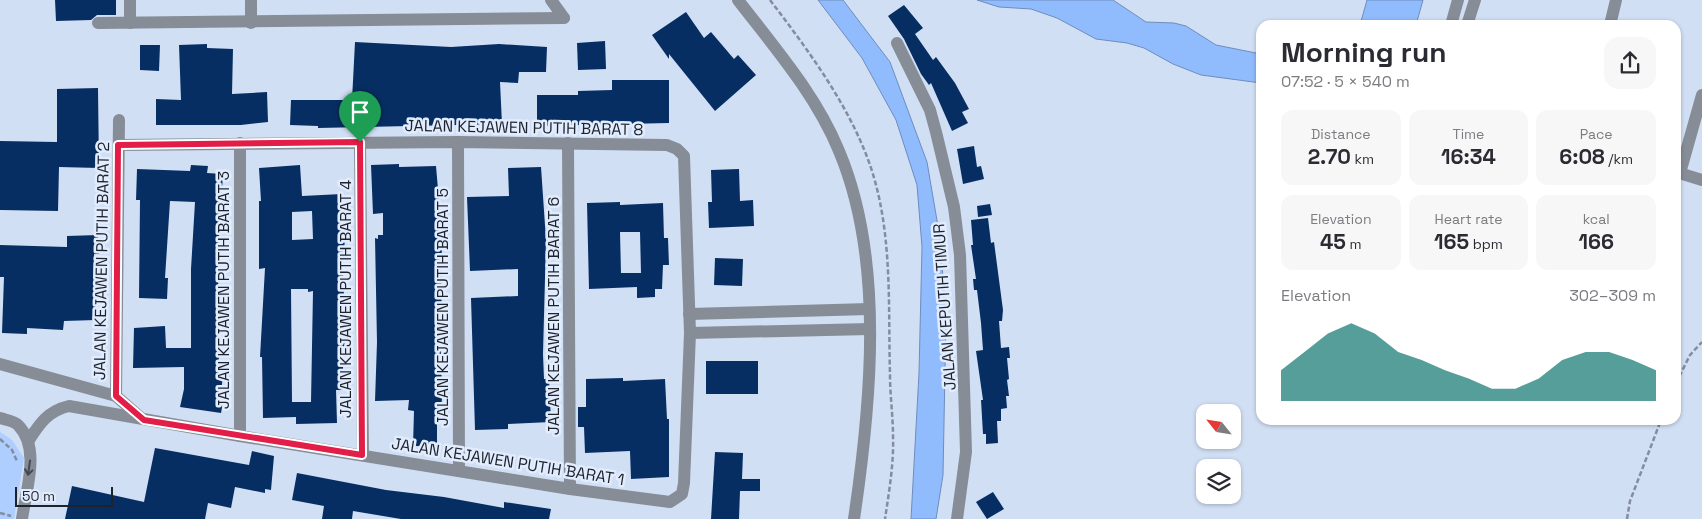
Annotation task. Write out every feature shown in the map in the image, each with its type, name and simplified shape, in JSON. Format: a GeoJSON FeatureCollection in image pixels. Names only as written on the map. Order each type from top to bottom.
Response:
{"type":"FeatureCollection","features":[{"type":"Feature","properties":{"kind":"street"},"geometry":{"type":"LineString","coordinates":[[130,0],[130,23]]}},
{"type":"Feature","properties":{"kind":"street"},"geometry":{"type":"LineString","coordinates":[[250,0],[251,23]]}},
{"type":"Feature","properties":{"kind":"street"},"geometry":{"type":"LineString","coordinates":[[98,23],[251,23],[564,18],[551,0]]}},
{"type":"Feature","properties":{"kind":"street"},"geometry":{"type":"LineString","coordinates":[[738,0],[810,95],[839,151],[853,193],[864,244],[870,329],[864,454],[854,519]]}},
{"type":"Feature","properties":{"kind":"street"},"geometry":{"type":"LineString","coordinates":[[1452,20],[1458,0]]}},
{"type":"Feature","properties":{"kind":"street"},"geometry":{"type":"LineString","coordinates":[[1469,20],[1475,0]]}},
{"type":"Feature","properties":{"kind":"street"},"geometry":{"type":"LineString","coordinates":[[1611,20],[1616,0]]}},
{"type":"Feature","properties":{"kind":"street","name":"JALAN KEPUTIH TIMUR"},"geometry":{"type":"LineString","coordinates":[[897,43],[930,110],[954,207],[960,255],[966,452],[957,519]]}},
{"type":"Feature","properties":{"kind":"street"},"geometry":{"type":"LineString","coordinates":[[1681,162],[1702,95]]}},
{"type":"Feature","properties":{"kind":"street","name":"JALAN KEJAWEN PUTIH BARAT 2"},"geometry":{"type":"LineString","coordinates":[[119,120],[116,396],[144,420]]}},
{"type":"Feature","properties":{"kind":"street","name":"JALAN KEJAWEN PUTIH BARAT 8"},"geometry":{"type":"LineString","coordinates":[[118,145],[360,142],[667,145],[677,148],[684,156],[689,314]]}},
{"type":"Feature","properties":{"kind":"street","name":"JALAN KEJAWEN PUTIH BARAT 4"},"geometry":{"type":"LineString","coordinates":[[360,142],[362,455]]}},
{"type":"Feature","properties":{"kind":"street","name":"JALAN KEJAWEN PUTIH BARAT 5"},"geometry":{"type":"LineString","coordinates":[[458,142],[459,471]]}},
{"type":"Feature","properties":{"kind":"street","name":"JALAN KEJAWEN PUTIH BARAT 3"},"geometry":{"type":"LineString","coordinates":[[240,143],[240,436]]}},
{"type":"Feature","properties":{"kind":"street","name":"JALAN KEJAWEN PUTIH BARAT 6"},"geometry":{"type":"LineString","coordinates":[[568,143],[570,489]]}},
{"type":"Feature","properties":{"kind":"street"},"geometry":{"type":"LineString","coordinates":[[1681,173],[1702,180]]}},
{"type":"Feature","properties":{"kind":"street"},"geometry":{"type":"LineString","coordinates":[[869,309],[689,314],[690,333],[870,329]]}},
{"type":"Feature","properties":{"kind":"street"},"geometry":{"type":"LineString","coordinates":[[772,311],[773,331]]}},
{"type":"Feature","properties":{"kind":"street","name":"JALAN KEJAWEN PUTIH BARAT 1"},"geometry":{"type":"LineString","coordinates":[[29,440],[44,418],[58,408],[69,406],[240,436],[570,489],[670,502],[682,494],[684,483],[690,333]]}},
{"type":"Feature","properties":{"kind":"street"},"geometry":{"type":"LineString","coordinates":[[0,364],[116,396]]}},
{"type":"Feature","properties":{"kind":"street"},"geometry":{"type":"LineString","coordinates":[[0,418],[16,424],[29,440],[30,459],[22,519]]}},
{"type":"Feature","properties":{"kind":"path"},"geometry":{"type":"LineString","coordinates":[[1681,374],[1690,355],[1702,342]]}},
{"type":"Feature","properties":{"kind":"path"},"geometry":{"type":"LineString","coordinates":[[1627,519],[1635,486],[1659,425]]}},
{"type":"Feature","properties":{"kind":"path"},"geometry":{"type":"LineString","coordinates":[[0,439],[12,450],[18,464]]}},
{"type":"Feature","properties":{"kind":"path"},"geometry":{"type":"LineString","coordinates":[[10,519],[12,508]]}},
{"type":"Feature","properties":{"kind":"shaded area"},"geometry":{"type":"Polygon","coordinates":[[[818,0],[843,0],[890,62],[927,162],[940,238],[946,318],[943,475],[936,519],[911,519],[919,373],[922,247],[917,185],[896,120],[862,58],[818,0]]]}},
{"type":"Feature","properties":{"kind":"shaded area"},"geometry":{"type":"Polygon","coordinates":[[[977,0],[1113,0],[1146,22],[1174,23],[1186,26],[1216,45],[1256,53],[1256,82],[1201,75],[1173,64],[1144,48],[1127,43],[1096,39],[1057,18],[1031,9],[999,7],[977,0]]]}},
{"type":"Feature","properties":{"kind":"shaded area"},"geometry":{"type":"Polygon","coordinates":[[[1367,0],[1423,0],[1417,20],[1361,20],[1367,0]]]}},
{"type":"Feature","properties":{"kind":"shaded area"},"geometry":{"type":"Polygon","coordinates":[[[0,432],[12,440],[24,458],[14,519],[0,519],[0,432]]]}},
{"type":"Feature","properties":{"kind":"building"},"geometry":{"type":"Polygon","coordinates":[[[55,0],[116,0],[116,15],[97,15],[91,20],[56,21],[55,0]]]}},
{"type":"Feature","properties":{"kind":"building"},"geometry":{"type":"Polygon","coordinates":[[[904,5],[923,28],[915,34],[933,60],[936,57],[955,83],[969,109],[962,112],[968,123],[952,131],[931,83],[929,85],[921,74],[904,39],[888,16],[904,5]]]}},
{"type":"Feature","properties":{"kind":"building"},"geometry":{"type":"Polygon","coordinates":[[[686,12],[704,38],[711,32],[734,59],[738,55],[756,75],[715,111],[669,54],[669,59],[652,35],[686,12]]]}},
{"type":"Feature","properties":{"kind":"building"},"geometry":{"type":"Polygon","coordinates":[[[605,41],[606,69],[578,70],[577,43],[605,41]]]}},
{"type":"Feature","properties":{"kind":"building"},"geometry":{"type":"Polygon","coordinates":[[[355,42],[451,47],[499,44],[547,47],[546,72],[519,72],[518,83],[500,82],[502,124],[318,128],[318,126],[290,125],[291,100],[352,100],[355,42]]]}},
{"type":"Feature","properties":{"kind":"building"},"geometry":{"type":"Polygon","coordinates":[[[207,44],[207,48],[233,49],[232,94],[267,92],[268,122],[241,125],[156,125],[156,99],[181,100],[179,45],[207,44]]]}},
{"type":"Feature","properties":{"kind":"building"},"geometry":{"type":"Polygon","coordinates":[[[140,45],[160,45],[159,71],[140,70],[140,45]]]}},
{"type":"Feature","properties":{"kind":"building"},"geometry":{"type":"Polygon","coordinates":[[[612,80],[669,80],[669,123],[537,126],[537,95],[578,95],[578,91],[612,90],[612,80]]]}},
{"type":"Feature","properties":{"kind":"building"},"geometry":{"type":"Polygon","coordinates":[[[98,88],[99,168],[59,167],[58,211],[0,210],[0,141],[57,142],[57,89],[98,88]]]}},
{"type":"Feature","properties":{"kind":"building"},"geometry":{"type":"Polygon","coordinates":[[[974,146],[977,167],[981,166],[984,179],[963,184],[957,149],[974,146]]]}},
{"type":"Feature","properties":{"kind":"building"},"geometry":{"type":"Polygon","coordinates":[[[399,164],[399,167],[436,166],[442,236],[441,295],[446,348],[441,348],[442,398],[441,411],[437,411],[437,446],[413,446],[414,411],[408,410],[409,400],[375,401],[377,342],[375,238],[378,239],[378,235],[383,235],[383,213],[373,214],[371,165],[399,164]]]}},
{"type":"Feature","properties":{"kind":"building"},"geometry":{"type":"Polygon","coordinates":[[[191,165],[208,166],[207,173],[223,174],[218,252],[219,375],[223,375],[220,401],[223,402],[221,413],[180,407],[184,389],[184,367],[133,368],[134,328],[165,326],[166,348],[191,348],[191,269],[195,202],[170,201],[165,278],[168,278],[167,299],[139,298],[140,200],[136,200],[137,169],[190,171],[191,165]]]}},
{"type":"Feature","properties":{"kind":"building"},"geometry":{"type":"Polygon","coordinates":[[[300,165],[302,196],[342,194],[345,235],[343,272],[346,348],[343,348],[343,390],[336,390],[337,423],[296,424],[296,417],[263,418],[262,357],[260,357],[265,268],[259,269],[259,201],[261,201],[259,168],[300,165]],[[312,211],[292,212],[292,240],[313,239],[312,211]],[[291,289],[292,402],[311,402],[313,291],[308,292],[308,289],[291,289]]]}},
{"type":"Feature","properties":{"kind":"building"},"geometry":{"type":"Polygon","coordinates":[[[541,167],[546,240],[543,354],[544,379],[549,379],[551,422],[508,424],[508,429],[475,430],[471,298],[518,296],[518,269],[470,271],[467,197],[509,196],[508,168],[541,167]]]}},
{"type":"Feature","properties":{"kind":"building"},"geometry":{"type":"Polygon","coordinates":[[[739,169],[740,201],[753,200],[754,226],[709,228],[708,202],[712,202],[711,170],[739,169]]]}},
{"type":"Feature","properties":{"kind":"building"},"geometry":{"type":"Polygon","coordinates":[[[620,202],[620,205],[663,203],[664,238],[668,238],[669,265],[663,265],[662,289],[655,289],[655,297],[637,298],[637,287],[589,289],[587,203],[620,202]],[[620,232],[621,273],[641,273],[640,232],[620,232]]]}},
{"type":"Feature","properties":{"kind":"building"},"geometry":{"type":"Polygon","coordinates":[[[990,204],[992,215],[978,217],[977,206],[990,204]]]}},
{"type":"Feature","properties":{"kind":"building"},"geometry":{"type":"Polygon","coordinates":[[[988,218],[991,243],[994,242],[1003,310],[1002,321],[999,321],[1001,348],[1009,347],[1010,358],[1007,358],[1009,396],[1006,396],[1007,408],[1001,409],[1001,421],[997,421],[998,443],[986,444],[986,434],[983,434],[981,400],[983,400],[976,351],[983,350],[977,290],[974,290],[973,279],[976,279],[971,245],[973,245],[971,220],[988,218]]]}},
{"type":"Feature","properties":{"kind":"building"},"geometry":{"type":"Polygon","coordinates":[[[98,235],[99,254],[94,254],[96,320],[64,321],[63,330],[27,328],[27,334],[2,333],[4,277],[0,277],[0,245],[67,247],[67,236],[98,235]]]}},
{"type":"Feature","properties":{"kind":"building"},"geometry":{"type":"Polygon","coordinates":[[[715,258],[743,259],[742,286],[714,285],[715,258]]]}},
{"type":"Feature","properties":{"kind":"building"},"geometry":{"type":"Polygon","coordinates":[[[706,361],[758,361],[758,394],[706,394],[706,361]]]}},
{"type":"Feature","properties":{"kind":"building"},"geometry":{"type":"Polygon","coordinates":[[[623,378],[623,381],[665,379],[667,419],[669,419],[669,477],[631,479],[630,451],[585,453],[584,427],[578,427],[578,407],[586,407],[586,379],[623,378]]]}},
{"type":"Feature","properties":{"kind":"building"},"geometry":{"type":"Polygon","coordinates":[[[155,448],[249,465],[252,451],[274,456],[271,490],[265,489],[265,493],[235,487],[231,508],[208,503],[205,519],[65,519],[72,486],[144,502],[155,448]]]}},
{"type":"Feature","properties":{"kind":"building"},"geometry":{"type":"Polygon","coordinates":[[[715,452],[743,453],[742,479],[760,479],[760,491],[740,491],[739,519],[711,519],[715,452]]]}},
{"type":"Feature","properties":{"kind":"building"},"geometry":{"type":"Polygon","coordinates":[[[297,473],[386,490],[444,497],[504,508],[504,502],[551,509],[549,519],[401,519],[353,511],[352,519],[322,519],[324,506],[292,500],[297,473]]]}},
{"type":"Feature","properties":{"kind":"building"},"geometry":{"type":"Polygon","coordinates":[[[993,492],[1004,509],[987,519],[976,502],[993,492]]]}},
{"type":"Feature","properties":{"kind":"route"},"geometry":{"type":"LineString","coordinates":[[360,142],[362,455],[144,420],[120,402],[116,396],[118,145],[360,142]]}}]}
